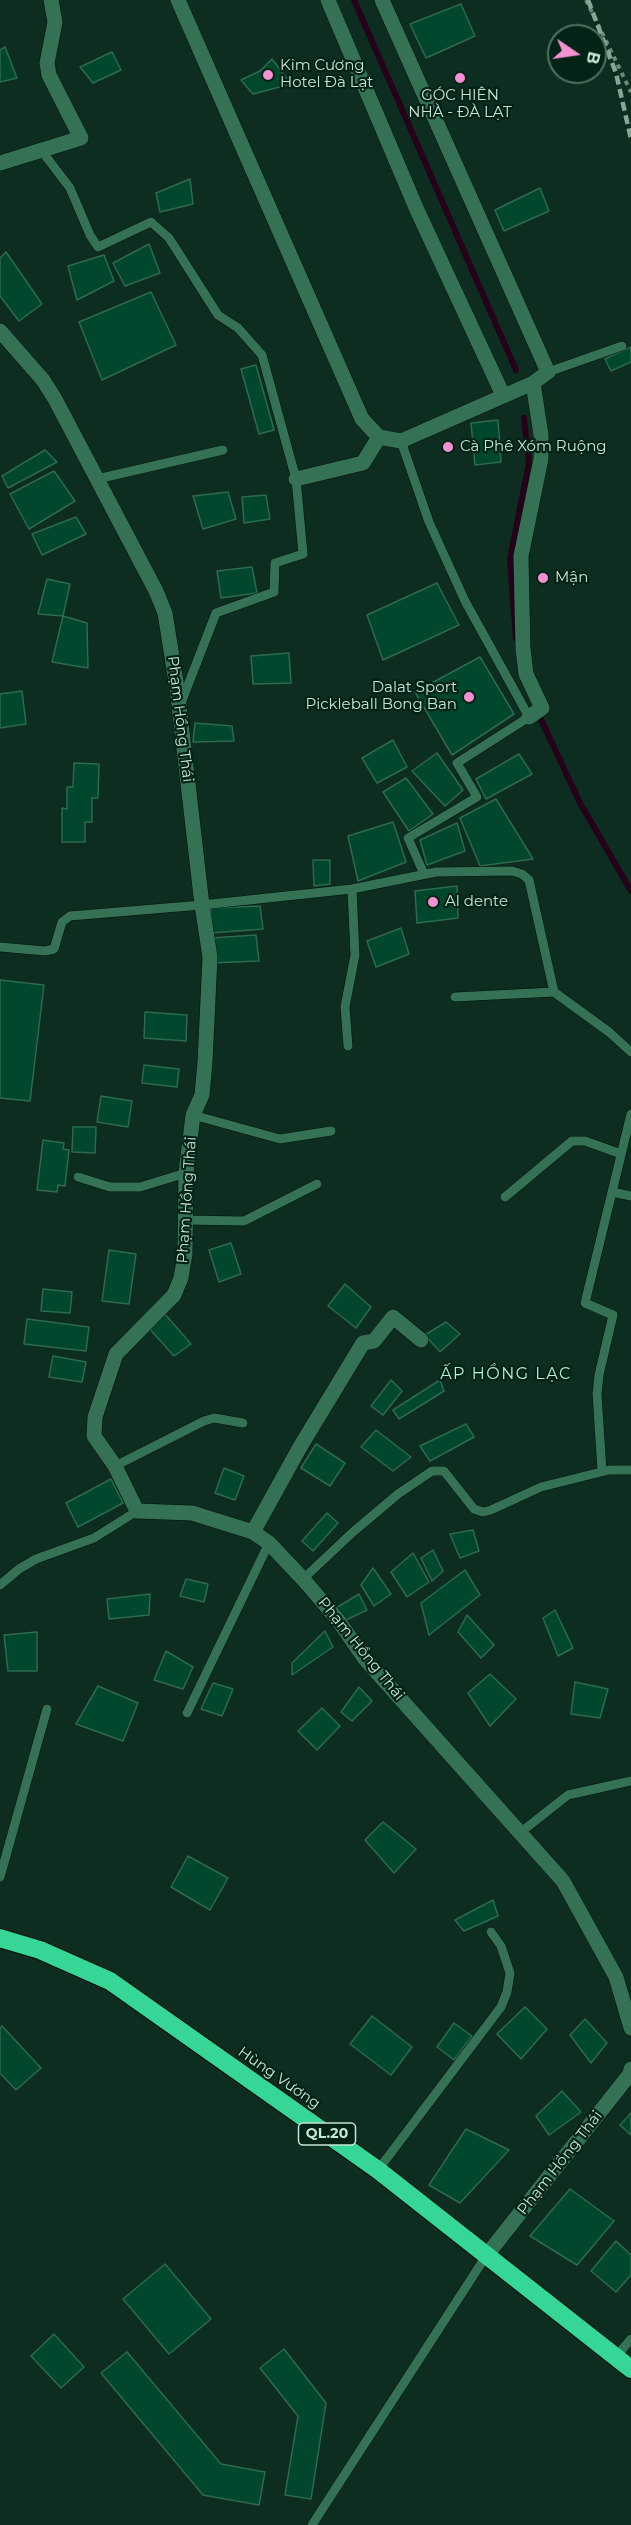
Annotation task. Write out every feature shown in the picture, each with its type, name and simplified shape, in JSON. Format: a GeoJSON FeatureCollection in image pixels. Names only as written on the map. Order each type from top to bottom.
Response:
{"type":"FeatureCollection","features":[{"type":"Feature","properties":{"kind":"highway","name":"Hùng Vương"},"geometry":{"type":"LineString","coordinates":[[0,1938],[40,1950],[110,1981],[378,2170],[631,2369]]}},
{"type":"Feature","properties":{"kind":"street"},"geometry":{"type":"LineString","coordinates":[[0,163],[81,138],[49,75],[47,63],[55,22],[51,0]]}},
{"type":"Feature","properties":{"kind":"street"},"geometry":{"type":"LineString","coordinates":[[178,0],[362,419],[379,437],[401,441],[533,383],[548,372],[382,0]]}},
{"type":"Feature","properties":{"kind":"street"},"geometry":{"type":"LineString","coordinates":[[328,0],[417,210],[503,395]]}},
{"type":"Feature","properties":{"kind":"street","name":"Phạm Hồng Thái"},"geometry":{"type":"LineString","coordinates":[[0,331],[44,380],[156,591],[165,613],[180,707],[210,957],[202,1095],[193,1115],[186,1173],[185,1254],[181,1278],[174,1295],[116,1354],[98,1404],[94,1436],[115,1466],[137,1511],[192,1513],[253,1532],[269,1543],[303,1579],[338,1620],[365,1659],[563,1881],[616,1977],[631,2028]]}},
{"type":"Feature","properties":{"kind":"street"},"geometry":{"type":"LineString","coordinates":[[533,383],[541,435],[541,459],[521,556],[523,649],[534,714]]}},
{"type":"Feature","properties":{"kind":"street"},"geometry":{"type":"LineString","coordinates":[[296,479],[363,464],[379,437]]}},
{"type":"Feature","properties":{"kind":"street"},"geometry":{"type":"LineString","coordinates":[[253,1532],[300,1447],[363,1343],[374,1341],[393,1317],[421,1340]]}},
{"type":"Feature","properties":{"kind":"street","name":"Phạm Hồng Thái"},"geometry":{"type":"LineString","coordinates":[[486,2256],[630,2074],[631,2069]]}},
{"type":"Feature","properties":{"kind":"lane"},"geometry":{"type":"LineString","coordinates":[[41,150],[70,188],[90,235],[98,247],[151,222],[169,238],[218,315],[238,328],[262,355],[296,479],[303,554],[275,564],[274,592],[216,613],[180,707]]}},
{"type":"Feature","properties":{"kind":"lane"},"geometry":{"type":"LineString","coordinates":[[548,372],[622,346]]}},
{"type":"Feature","properties":{"kind":"lane"},"geometry":{"type":"LineString","coordinates":[[401,441],[429,522],[465,601],[534,714],[457,763],[477,797],[408,838],[424,874]]}},
{"type":"Feature","properties":{"kind":"lane"},"geometry":{"type":"LineString","coordinates":[[97,479],[224,450]]}},
{"type":"Feature","properties":{"kind":"lane"},"geometry":{"type":"LineString","coordinates":[[0,947],[45,951],[54,949],[62,922],[70,916],[352,889],[424,874],[503,869],[522,874],[529,880],[554,992]]}},
{"type":"Feature","properties":{"kind":"lane"},"geometry":{"type":"LineString","coordinates":[[348,1046],[345,1007],[355,956],[352,889]]}},
{"type":"Feature","properties":{"kind":"lane"},"geometry":{"type":"LineString","coordinates":[[455,997],[554,992],[609,1032],[631,1052]]}},
{"type":"Feature","properties":{"kind":"lane"},"geometry":{"type":"LineString","coordinates":[[602,1471],[598,1375],[613,1315],[585,1303],[631,1114]]}},
{"type":"Feature","properties":{"kind":"lane"},"geometry":{"type":"LineString","coordinates":[[193,1115],[280,1139],[331,1131]]}},
{"type":"Feature","properties":{"kind":"lane"},"geometry":{"type":"LineString","coordinates":[[505,1197],[572,1141],[585,1141],[621,1154]]}},
{"type":"Feature","properties":{"kind":"lane"},"geometry":{"type":"LineString","coordinates":[[78,1177],[110,1187],[140,1187],[186,1173]]}},
{"type":"Feature","properties":{"kind":"lane"},"geometry":{"type":"LineString","coordinates":[[185,1220],[244,1221],[317,1184]]}},
{"type":"Feature","properties":{"kind":"lane"},"geometry":{"type":"LineString","coordinates":[[612,1192],[631,1196]]}},
{"type":"Feature","properties":{"kind":"lane"},"geometry":{"type":"LineString","coordinates":[[115,1466],[204,1421],[214,1418],[243,1423]]}},
{"type":"Feature","properties":{"kind":"lane"},"geometry":{"type":"LineString","coordinates":[[303,1579],[398,1494],[432,1471],[444,1471],[474,1509],[483,1512],[542,1487],[602,1471],[631,1470]]}},
{"type":"Feature","properties":{"kind":"lane"},"geometry":{"type":"LineString","coordinates":[[0,1585],[19,1569],[44,1556],[94,1538],[137,1511]]}},
{"type":"Feature","properties":{"kind":"lane"},"geometry":{"type":"LineString","coordinates":[[187,1713],[269,1543]]}},
{"type":"Feature","properties":{"kind":"lane"},"geometry":{"type":"LineString","coordinates":[[0,1877],[47,1709]]}},
{"type":"Feature","properties":{"kind":"lane"},"geometry":{"type":"LineString","coordinates":[[521,1832],[568,1795],[631,1781]]}},
{"type":"Feature","properties":{"kind":"lane"},"geometry":{"type":"LineString","coordinates":[[378,2170],[501,2007],[510,1973],[501,1947],[491,1932]]}},
{"type":"Feature","properties":{"kind":"lane"},"geometry":{"type":"LineString","coordinates":[[312,2525],[486,2256]]}},
{"type":"Feature","properties":{"kind":"lane"},"geometry":{"type":"LineString","coordinates":[[615,2358],[631,2338]]}},
{"type":"Feature","properties":{"kind":"path"},"geometry":{"type":"LineString","coordinates":[[586,0],[631,92]]}},
{"type":"Feature","properties":{"kind":"building"},"geometry":{"type":"Polygon","coordinates":[[[461,4],[475,36],[426,58],[410,24],[461,4]]]}},
{"type":"Feature","properties":{"kind":"building"},"geometry":{"type":"Polygon","coordinates":[[[5,47],[17,78],[0,82],[0,50],[5,47]]]}},
{"type":"Feature","properties":{"kind":"building"},"geometry":{"type":"Polygon","coordinates":[[[112,52],[121,70],[93,83],[80,67],[112,52]]]}},
{"type":"Feature","properties":{"kind":"building","name":"Kim Cương Hotel Đà Lạt"},"geometry":{"type":"Polygon","coordinates":[[[272,59],[291,84],[253,94],[241,80],[260,71],[272,59]]]}},
{"type":"Feature","properties":{"kind":"building"},"geometry":{"type":"Polygon","coordinates":[[[190,179],[193,204],[160,212],[156,193],[190,179]]]}},
{"type":"Feature","properties":{"kind":"building"},"geometry":{"type":"Polygon","coordinates":[[[540,188],[549,211],[504,231],[495,210],[540,188]]]}},
{"type":"Feature","properties":{"kind":"building"},"geometry":{"type":"Polygon","coordinates":[[[149,244],[160,273],[125,286],[113,263],[149,244]]]}},
{"type":"Feature","properties":{"kind":"building"},"geometry":{"type":"Polygon","coordinates":[[[6,252],[42,304],[19,321],[0,296],[0,258],[6,252]]]}},
{"type":"Feature","properties":{"kind":"building"},"geometry":{"type":"Polygon","coordinates":[[[104,255],[114,281],[77,300],[68,266],[104,255]]]}},
{"type":"Feature","properties":{"kind":"building"},"geometry":{"type":"Polygon","coordinates":[[[151,292],[176,345],[102,380],[79,322],[151,292]]]}},
{"type":"Feature","properties":{"kind":"building"},"geometry":{"type":"Polygon","coordinates":[[[631,347],[631,362],[611,371],[605,359],[631,347]]]}},
{"type":"Feature","properties":{"kind":"building"},"geometry":{"type":"Polygon","coordinates":[[[256,365],[274,430],[259,434],[241,369],[256,365]]]}},
{"type":"Feature","properties":{"kind":"building"},"geometry":{"type":"Polygon","coordinates":[[[498,420],[501,462],[475,465],[471,423],[498,420]]]}},
{"type":"Feature","properties":{"kind":"building"},"geometry":{"type":"Polygon","coordinates":[[[45,450],[57,462],[8,488],[2,476],[45,450]]]}},
{"type":"Feature","properties":{"kind":"building"},"geometry":{"type":"Polygon","coordinates":[[[54,471],[75,501],[29,529],[10,494],[54,471]]]}},
{"type":"Feature","properties":{"kind":"building"},"geometry":{"type":"Polygon","coordinates":[[[228,492],[236,519],[203,529],[193,496],[228,492]]]}},
{"type":"Feature","properties":{"kind":"building"},"geometry":{"type":"Polygon","coordinates":[[[266,495],[270,519],[244,523],[242,497],[266,495]]]}},
{"type":"Feature","properties":{"kind":"building"},"geometry":{"type":"Polygon","coordinates":[[[76,517],[86,534],[42,555],[32,534],[76,517]]]}},
{"type":"Feature","properties":{"kind":"building"},"geometry":{"type":"Polygon","coordinates":[[[252,567],[257,593],[221,598],[217,571],[252,567]]]}},
{"type":"Feature","properties":{"kind":"building"},"geometry":{"type":"Polygon","coordinates":[[[47,579],[70,584],[63,616],[38,614],[47,579]]]}},
{"type":"Feature","properties":{"kind":"building"},"geometry":{"type":"Polygon","coordinates":[[[437,583],[459,625],[383,660],[367,615],[437,583]]]}},
{"type":"Feature","properties":{"kind":"building"},"geometry":{"type":"Polygon","coordinates":[[[63,616],[87,623],[88,668],[52,662],[63,616]]]}},
{"type":"Feature","properties":{"kind":"building"},"geometry":{"type":"Polygon","coordinates":[[[289,653],[291,683],[253,684],[251,656],[289,653]]]}},
{"type":"Feature","properties":{"kind":"building"},"geometry":{"type":"Polygon","coordinates":[[[480,657],[514,714],[452,755],[415,692],[480,657]]]}},
{"type":"Feature","properties":{"kind":"building"},"geometry":{"type":"Polygon","coordinates":[[[22,691],[26,724],[0,728],[0,694],[22,691]]]}},
{"type":"Feature","properties":{"kind":"building"},"geometry":{"type":"Polygon","coordinates":[[[195,723],[232,726],[234,741],[193,742],[195,723]]]}},
{"type":"Feature","properties":{"kind":"building"},"geometry":{"type":"Polygon","coordinates":[[[393,740],[407,767],[377,783],[362,758],[393,740]]]}},
{"type":"Feature","properties":{"kind":"building"},"geometry":{"type":"Polygon","coordinates":[[[437,753],[463,790],[445,806],[412,771],[437,753]]]}},
{"type":"Feature","properties":{"kind":"building"},"geometry":{"type":"Polygon","coordinates":[[[519,754],[532,774],[486,799],[476,779],[519,754]]]}},
{"type":"Feature","properties":{"kind":"building"},"geometry":{"type":"Polygon","coordinates":[[[74,763],[99,764],[98,798],[92,798],[92,822],[85,822],[85,842],[62,842],[62,808],[67,809],[67,787],[73,787],[74,763]]]}},
{"type":"Feature","properties":{"kind":"building"},"geometry":{"type":"Polygon","coordinates":[[[406,778],[433,814],[409,831],[383,792],[406,778]]]}},
{"type":"Feature","properties":{"kind":"building"},"geometry":{"type":"Polygon","coordinates":[[[496,799],[533,859],[480,866],[460,818],[496,799]]]}},
{"type":"Feature","properties":{"kind":"building"},"geometry":{"type":"Polygon","coordinates":[[[393,822],[406,862],[358,881],[348,836],[393,822]]]}},
{"type":"Feature","properties":{"kind":"building"},"geometry":{"type":"Polygon","coordinates":[[[457,823],[465,851],[427,865],[420,840],[457,823]]]}},
{"type":"Feature","properties":{"kind":"building"},"geometry":{"type":"Polygon","coordinates":[[[313,860],[330,860],[330,884],[314,886],[313,860]]]}},
{"type":"Feature","properties":{"kind":"building"},"geometry":{"type":"Polygon","coordinates":[[[457,886],[458,918],[417,923],[415,891],[457,886]]]}},
{"type":"Feature","properties":{"kind":"building"},"geometry":{"type":"Polygon","coordinates":[[[260,906],[263,929],[211,933],[211,908],[260,906]]]}},
{"type":"Feature","properties":{"kind":"building"},"geometry":{"type":"Polygon","coordinates":[[[401,928],[409,954],[376,967],[367,941],[401,928]]]}},
{"type":"Feature","properties":{"kind":"building"},"geometry":{"type":"Polygon","coordinates":[[[256,935],[259,961],[210,963],[211,938],[256,935]]]}},
{"type":"Feature","properties":{"kind":"building"},"geometry":{"type":"Polygon","coordinates":[[[0,980],[44,985],[30,1101],[0,1098],[0,980]]]}},
{"type":"Feature","properties":{"kind":"building"},"geometry":{"type":"Polygon","coordinates":[[[145,1012],[187,1015],[186,1041],[144,1038],[145,1012]]]}},
{"type":"Feature","properties":{"kind":"building"},"geometry":{"type":"Polygon","coordinates":[[[144,1065],[179,1069],[177,1087],[142,1083],[144,1065]]]}},
{"type":"Feature","properties":{"kind":"building"},"geometry":{"type":"Polygon","coordinates":[[[101,1096],[132,1101],[128,1127],[97,1122],[101,1096]]]}},
{"type":"Feature","properties":{"kind":"building"},"geometry":{"type":"Polygon","coordinates":[[[73,1127],[96,1127],[95,1153],[72,1152],[73,1127]]]}},
{"type":"Feature","properties":{"kind":"building"},"geometry":{"type":"Polygon","coordinates":[[[43,1140],[64,1143],[63,1149],[69,1150],[65,1186],[58,1185],[57,1192],[37,1190],[43,1140]]]}},
{"type":"Feature","properties":{"kind":"building"},"geometry":{"type":"Polygon","coordinates":[[[231,1243],[241,1274],[219,1282],[209,1250],[231,1243]]]}},
{"type":"Feature","properties":{"kind":"building"},"geometry":{"type":"Polygon","coordinates":[[[109,1250],[136,1254],[129,1304],[102,1301],[109,1250]]]}},
{"type":"Feature","properties":{"kind":"building"},"geometry":{"type":"Polygon","coordinates":[[[345,1284],[371,1307],[356,1328],[328,1306],[345,1284]]]}},
{"type":"Feature","properties":{"kind":"building"},"geometry":{"type":"Polygon","coordinates":[[[43,1289],[72,1292],[70,1313],[41,1311],[43,1289]]]}},
{"type":"Feature","properties":{"kind":"building"},"geometry":{"type":"Polygon","coordinates":[[[164,1313],[191,1344],[174,1356],[148,1327],[164,1313]]]}},
{"type":"Feature","properties":{"kind":"building"},"geometry":{"type":"Polygon","coordinates":[[[27,1319],[89,1327],[86,1351],[24,1344],[27,1319]]]}},
{"type":"Feature","properties":{"kind":"building"},"geometry":{"type":"Polygon","coordinates":[[[446,1322],[460,1334],[440,1352],[425,1335],[446,1322]]]}},
{"type":"Feature","properties":{"kind":"building"},"geometry":{"type":"Polygon","coordinates":[[[53,1356],[86,1362],[82,1382],[49,1377],[53,1356]]]}},
{"type":"Feature","properties":{"kind":"building"},"geometry":{"type":"Polygon","coordinates":[[[391,1380],[402,1391],[383,1415],[371,1406],[391,1380]]]}},
{"type":"Feature","properties":{"kind":"building"},"geometry":{"type":"Polygon","coordinates":[[[440,1380],[444,1391],[399,1419],[393,1410],[440,1380]]]}},
{"type":"Feature","properties":{"kind":"building"},"geometry":{"type":"Polygon","coordinates":[[[466,1424],[474,1437],[430,1461],[420,1446],[466,1424]]]}},
{"type":"Feature","properties":{"kind":"building"},"geometry":{"type":"Polygon","coordinates":[[[376,1430],[411,1457],[393,1471],[361,1447],[376,1430]]]}},
{"type":"Feature","properties":{"kind":"building"},"geometry":{"type":"Polygon","coordinates":[[[316,1444],[345,1463],[330,1486],[301,1468],[316,1444]]]}},
{"type":"Feature","properties":{"kind":"building"},"geometry":{"type":"Polygon","coordinates":[[[224,1468],[244,1476],[235,1500],[215,1493],[224,1468]]]}},
{"type":"Feature","properties":{"kind":"building"},"geometry":{"type":"Polygon","coordinates":[[[111,1479],[123,1503],[78,1527],[66,1503],[111,1479]]]}},
{"type":"Feature","properties":{"kind":"building"},"geometry":{"type":"Polygon","coordinates":[[[327,1513],[338,1523],[313,1551],[302,1541],[327,1513]]]}},
{"type":"Feature","properties":{"kind":"building"},"geometry":{"type":"Polygon","coordinates":[[[473,1530],[479,1551],[460,1558],[450,1534],[473,1530]]]}},
{"type":"Feature","properties":{"kind":"building"},"geometry":{"type":"Polygon","coordinates":[[[433,1550],[443,1571],[432,1581],[421,1558],[433,1550]]]}},
{"type":"Feature","properties":{"kind":"building"},"geometry":{"type":"Polygon","coordinates":[[[413,1553],[429,1582],[407,1597],[391,1572],[413,1553]]]}},
{"type":"Feature","properties":{"kind":"building"},"geometry":{"type":"Polygon","coordinates":[[[373,1568],[391,1594],[374,1606],[361,1585],[373,1568]]]}},
{"type":"Feature","properties":{"kind":"building"},"geometry":{"type":"Polygon","coordinates":[[[465,1570],[480,1595],[429,1635],[421,1603],[465,1570]]]}},
{"type":"Feature","properties":{"kind":"building"},"geometry":{"type":"Polygon","coordinates":[[[186,1579],[208,1584],[204,1602],[180,1596],[186,1579]]]}},
{"type":"Feature","properties":{"kind":"building"},"geometry":{"type":"Polygon","coordinates":[[[150,1594],[149,1615],[109,1619],[107,1599],[150,1594]]]}},
{"type":"Feature","properties":{"kind":"building"},"geometry":{"type":"Polygon","coordinates":[[[359,1594],[367,1610],[346,1620],[336,1608],[359,1594]]]}},
{"type":"Feature","properties":{"kind":"building"},"geometry":{"type":"Polygon","coordinates":[[[555,1610],[573,1648],[558,1656],[543,1618],[555,1610]]]}},
{"type":"Feature","properties":{"kind":"building"},"geometry":{"type":"Polygon","coordinates":[[[467,1615],[494,1645],[481,1658],[458,1632],[467,1615]]]}},
{"type":"Feature","properties":{"kind":"building"},"geometry":{"type":"Polygon","coordinates":[[[325,1631],[333,1647],[292,1675],[292,1663],[325,1631]]]}},
{"type":"Feature","properties":{"kind":"building"},"geometry":{"type":"Polygon","coordinates":[[[37,1632],[37,1671],[8,1671],[4,1635],[37,1632]]]}},
{"type":"Feature","properties":{"kind":"building"},"geometry":{"type":"Polygon","coordinates":[[[166,1651],[193,1667],[183,1689],[154,1680],[166,1651]]]}},
{"type":"Feature","properties":{"kind":"building"},"geometry":{"type":"Polygon","coordinates":[[[490,1674],[516,1699],[490,1726],[468,1693],[490,1674]]]}},
{"type":"Feature","properties":{"kind":"building"},"geometry":{"type":"Polygon","coordinates":[[[575,1682],[608,1689],[600,1718],[571,1714],[575,1682]]]}},
{"type":"Feature","properties":{"kind":"building"},"geometry":{"type":"Polygon","coordinates":[[[213,1683],[233,1689],[222,1716],[201,1709],[213,1683]]]}},
{"type":"Feature","properties":{"kind":"building"},"geometry":{"type":"Polygon","coordinates":[[[98,1686],[138,1703],[123,1741],[76,1724],[98,1686]]]}},
{"type":"Feature","properties":{"kind":"building"},"geometry":{"type":"Polygon","coordinates":[[[359,1687],[372,1701],[352,1721],[341,1712],[359,1687]]]}},
{"type":"Feature","properties":{"kind":"building"},"geometry":{"type":"Polygon","coordinates":[[[322,1708],[340,1726],[317,1750],[298,1731],[322,1708]]]}},
{"type":"Feature","properties":{"kind":"building"},"geometry":{"type":"Polygon","coordinates":[[[383,1822],[416,1849],[394,1873],[365,1840],[383,1822]]]}},
{"type":"Feature","properties":{"kind":"building"},"geometry":{"type":"Polygon","coordinates":[[[188,1856],[228,1878],[210,1910],[171,1887],[188,1856]]]}},
{"type":"Feature","properties":{"kind":"building"},"geometry":{"type":"Polygon","coordinates":[[[493,1900],[498,1916],[464,1931],[455,1920],[493,1900]]]}},
{"type":"Feature","properties":{"kind":"building"},"geometry":{"type":"Polygon","coordinates":[[[525,2007],[547,2029],[521,2059],[497,2034],[525,2007]]]}},
{"type":"Feature","properties":{"kind":"building"},"geometry":{"type":"Polygon","coordinates":[[[372,2016],[412,2047],[391,2075],[350,2044],[372,2016]]]}},
{"type":"Feature","properties":{"kind":"building"},"geometry":{"type":"Polygon","coordinates":[[[585,2019],[607,2043],[591,2063],[570,2035],[585,2019]]]}},
{"type":"Feature","properties":{"kind":"building"},"geometry":{"type":"Polygon","coordinates":[[[454,2023],[472,2036],[454,2060],[437,2047],[454,2023]]]}},
{"type":"Feature","properties":{"kind":"building"},"geometry":{"type":"Polygon","coordinates":[[[2,2026],[41,2068],[16,2090],[0,2073],[0,2028],[2,2026]]]}},
{"type":"Feature","properties":{"kind":"building"},"geometry":{"type":"Polygon","coordinates":[[[562,2091],[581,2112],[549,2135],[536,2116],[562,2091]]]}},
{"type":"Feature","properties":{"kind":"building"},"geometry":{"type":"Polygon","coordinates":[[[631,2113],[631,2135],[620,2125],[631,2113]]]}},
{"type":"Feature","properties":{"kind":"building"},"geometry":{"type":"Polygon","coordinates":[[[466,2129],[509,2150],[460,2203],[429,2185],[466,2129]]]}},
{"type":"Feature","properties":{"kind":"building"},"geometry":{"type":"Polygon","coordinates":[[[570,2189],[614,2221],[577,2265],[530,2236],[570,2189]]]}},
{"type":"Feature","properties":{"kind":"building"},"geometry":{"type":"Polygon","coordinates":[[[616,2241],[631,2255],[631,2275],[616,2292],[591,2271],[616,2241]]]}},
{"type":"Feature","properties":{"kind":"building"},"geometry":{"type":"Polygon","coordinates":[[[165,2264],[211,2319],[169,2354],[123,2299],[165,2264]]]}},
{"type":"Feature","properties":{"kind":"building"},"geometry":{"type":"Polygon","coordinates":[[[54,2334],[84,2367],[61,2388],[31,2356],[54,2334]]]}},
{"type":"Feature","properties":{"kind":"building"},"geometry":{"type":"Polygon","coordinates":[[[284,2349],[326,2403],[311,2499],[285,2495],[298,2416],[260,2368],[284,2349]]]}},
{"type":"Feature","properties":{"kind":"building"},"geometry":{"type":"Polygon","coordinates":[[[127,2352],[221,2464],[265,2472],[259,2505],[203,2495],[101,2373],[127,2352]]]}},
{"type":"Feature","properties":{"kind":"waterway"},"geometry":{"type":"LineString","coordinates":[[354,0],[516,370]]}},
{"type":"Feature","properties":{"kind":"waterway"},"geometry":{"type":"LineString","coordinates":[[516,639],[510,559],[529,463],[524,418]]}},
{"type":"Feature","properties":{"kind":"waterway"},"geometry":{"type":"LineString","coordinates":[[537,711],[580,803],[631,891]]}},
{"type":"Feature","properties":{"kind":"railway"},"geometry":{"type":"LineString","coordinates":[[588,0],[616,73],[631,139]]}},
{"type":"Feature","properties":{"kind":"place","name":"Kim Cương Hotel Đà Lạt"},"geometry":{"type":"Point","coordinates":[268,75]}},
{"type":"Feature","properties":{"kind":"place","name":"GÓC HIÊN NHÀ - ĐÀ LẠT"},"geometry":{"type":"Point","coordinates":[460,78]}},
{"type":"Feature","properties":{"kind":"place","name":"Cà Phê Xóm Ruộng"},"geometry":{"type":"Point","coordinates":[448,447]}},
{"type":"Feature","properties":{"kind":"place","name":"Mận"},"geometry":{"type":"Point","coordinates":[543,578]}},
{"type":"Feature","properties":{"kind":"place","name":"Dalat Sport Pickleball Bong Ban"},"geometry":{"type":"Point","coordinates":[469,697]}},
{"type":"Feature","properties":{"kind":"place","name":"Al dente"},"geometry":{"type":"Point","coordinates":[433,902]}},
{"type":"Feature","properties":{"kind":"district","name":"ẤP HỒNG LẠC"},"geometry":{"type":"Point","coordinates":[506,1374]}}]}
